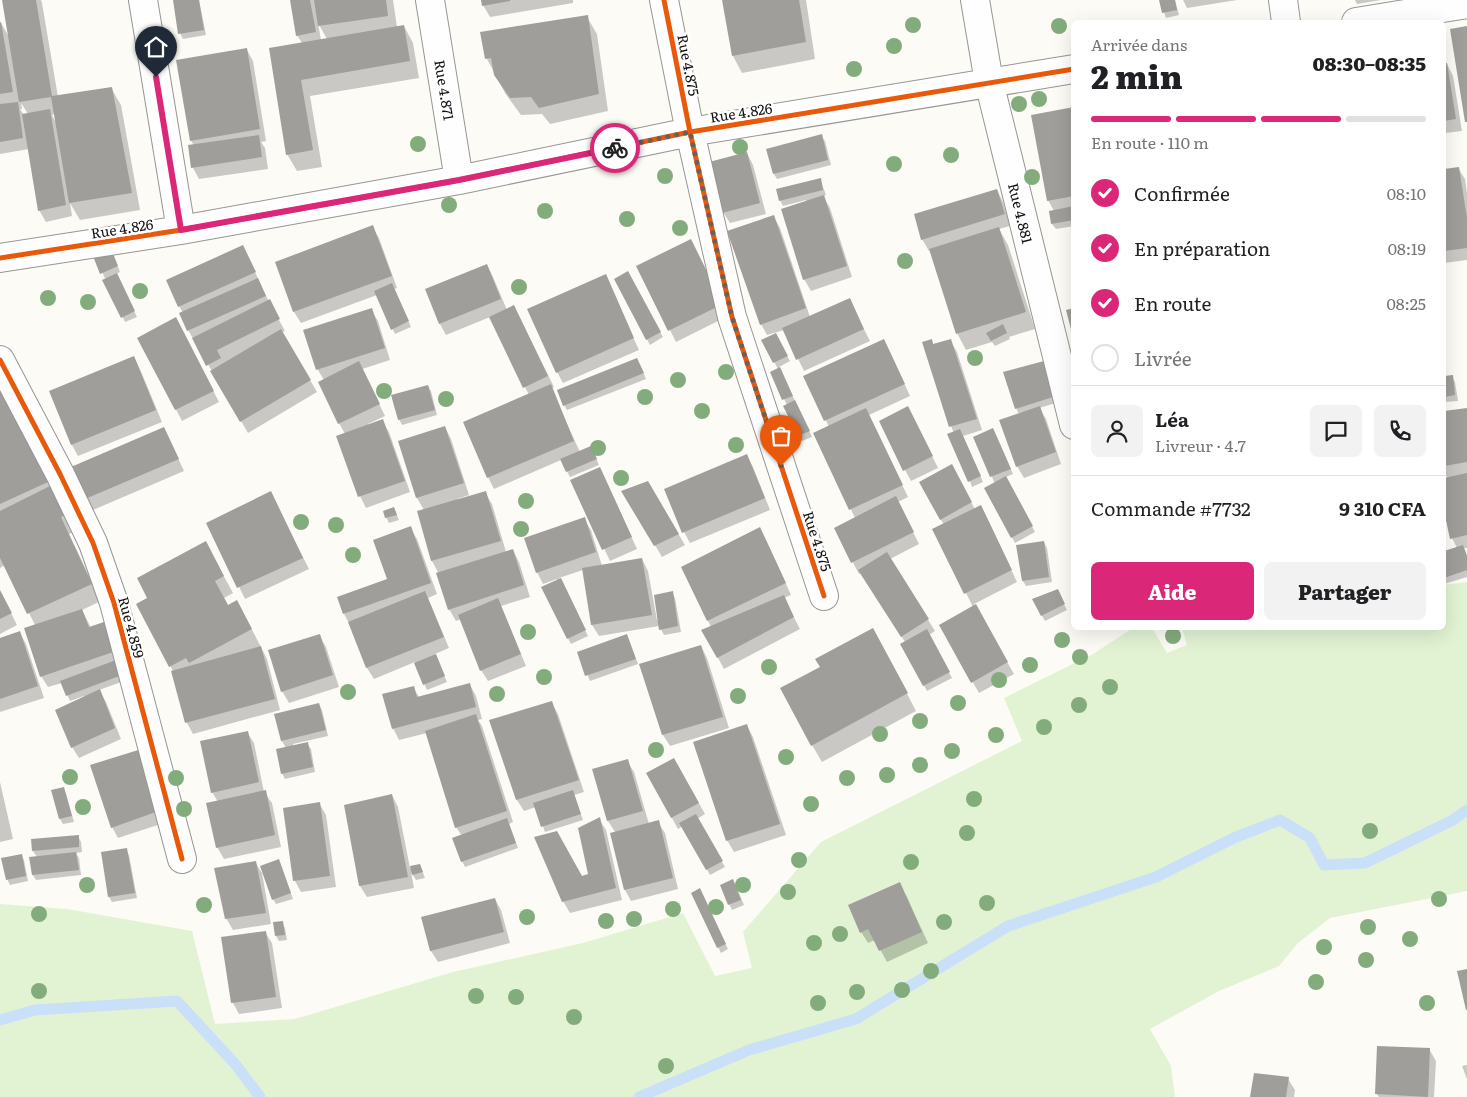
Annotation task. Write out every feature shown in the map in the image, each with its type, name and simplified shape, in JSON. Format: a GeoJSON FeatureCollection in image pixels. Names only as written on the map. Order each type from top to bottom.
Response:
{"type":"FeatureCollection","features":[{"type":"Feature","properties":{"kind":"street"},"geometry":{"type":"LineString","coordinates":[[142,0],[181,230]]}},
{"type":"Feature","properties":{"kind":"street","name":"Rue 4.871"},"geometry":{"type":"LineString","coordinates":[[430,0],[459,180]]}},
{"type":"Feature","properties":{"kind":"street","name":"Rue 4.875"},"geometry":{"type":"LineString","coordinates":[[664,0],[690,132],[732,317],[824,596]]}},
{"type":"Feature","properties":{"kind":"street","name":"Rue 4.881"},"geometry":{"type":"LineString","coordinates":[[975,0],[989,82],[1071,413]]}},
{"type":"Feature","properties":{"kind":"street"},"geometry":{"type":"LineString","coordinates":[[1282,0],[1286,20]]}},
{"type":"Feature","properties":{"kind":"street"},"geometry":{"type":"LineString","coordinates":[[1368,20],[1467,4]]}},
{"type":"Feature","properties":{"kind":"street","name":"Rue 4.826"},"geometry":{"type":"LineString","coordinates":[[0,258],[181,230],[459,180],[690,132],[1071,69]]}},
{"type":"Feature","properties":{"kind":"street","name":"Rue 4.859"},"geometry":{"type":"LineString","coordinates":[[0,360],[60,474],[93,543],[114,603],[182,859]]}},
{"type":"Feature","properties":{"kind":"green space"},"geometry":{"type":"Polygon","coordinates":[[[1467,582],[1467,891],[1330,918],[1298,943],[1279,966],[1219,991],[1150,1029],[1171,1066],[1175,1097],[0,1097],[0,904],[67,909],[192,931],[215,1024],[295,1019],[453,972],[583,943],[683,913],[715,976],[752,968],[743,932],[821,842],[1022,741],[1004,698],[1093,654],[1130,630],[1153,630],[1167,653],[1187,645],[1183,630],[1446,630],[1446,585],[1467,582]]]}},
{"type":"Feature","properties":{"kind":"building"},"geometry":{"type":"Polygon","coordinates":[[[2,0],[36,0],[52,96],[112,87],[132,193],[69,203],[51,97],[19,102],[2,0]]]}},
{"type":"Feature","properties":{"kind":"building"},"geometry":{"type":"Polygon","coordinates":[[[173,0],[199,0],[204,30],[178,34],[173,0]]]}},
{"type":"Feature","properties":{"kind":"building"},"geometry":{"type":"Polygon","coordinates":[[[290,0],[310,0],[316,32],[296,36],[290,0]]]}},
{"type":"Feature","properties":{"kind":"building"},"geometry":{"type":"Polygon","coordinates":[[[314,0],[386,0],[388,16],[318,26],[314,0]]]}},
{"type":"Feature","properties":{"kind":"building"},"geometry":{"type":"Polygon","coordinates":[[[481,0],[510,0],[510,1],[482,6],[481,0]]]}},
{"type":"Feature","properties":{"kind":"building"},"geometry":{"type":"Polygon","coordinates":[[[722,0],[799,0],[806,42],[732,56],[722,0]]]}},
{"type":"Feature","properties":{"kind":"building"},"geometry":{"type":"Polygon","coordinates":[[[1159,0],[1175,0],[1177,10],[1162,13],[1159,0]]]}},
{"type":"Feature","properties":{"kind":"building"},"geometry":{"type":"Polygon","coordinates":[[[588,15],[599,94],[539,108],[531,97],[510,98],[494,75],[491,58],[485,59],[480,32],[588,15]]]}},
{"type":"Feature","properties":{"kind":"building"},"geometry":{"type":"Polygon","coordinates":[[[0,23],[13,92],[0,94],[0,23]]]}},
{"type":"Feature","properties":{"kind":"building"},"geometry":{"type":"Polygon","coordinates":[[[404,25],[410,61],[301,80],[313,150],[286,155],[269,48],[404,25]]]}},
{"type":"Feature","properties":{"kind":"building"},"geometry":{"type":"Polygon","coordinates":[[[1467,26],[1467,122],[1465,122],[1450,29],[1467,26]]]}},
{"type":"Feature","properties":{"kind":"building"},"geometry":{"type":"Polygon","coordinates":[[[247,48],[260,129],[190,141],[176,60],[247,48]]]}},
{"type":"Feature","properties":{"kind":"building"},"geometry":{"type":"Polygon","coordinates":[[[1446,63],[1447,63],[1456,119],[1446,121],[1446,63]]]}},
{"type":"Feature","properties":{"kind":"building"},"geometry":{"type":"Polygon","coordinates":[[[18,102],[23,138],[0,142],[0,104],[18,102]]]}},
{"type":"Feature","properties":{"kind":"building"},"geometry":{"type":"Polygon","coordinates":[[[1071,108],[1071,197],[1047,201],[1031,115],[1071,108]]]}},
{"type":"Feature","properties":{"kind":"building"},"geometry":{"type":"Polygon","coordinates":[[[50,109],[66,205],[38,211],[22,114],[50,109]]]}},
{"type":"Feature","properties":{"kind":"building"},"geometry":{"type":"Polygon","coordinates":[[[822,134],[828,160],[773,174],[766,149],[822,134]]]}},
{"type":"Feature","properties":{"kind":"building"},"geometry":{"type":"Polygon","coordinates":[[[259,135],[262,157],[191,168],[188,145],[259,135]]]}},
{"type":"Feature","properties":{"kind":"building"},"geometry":{"type":"Polygon","coordinates":[[[747,152],[760,203],[722,213],[709,162],[747,152]]]}},
{"type":"Feature","properties":{"kind":"building"},"geometry":{"type":"Polygon","coordinates":[[[1459,167],[1467,218],[1467,248],[1446,251],[1446,169],[1459,167]]]}},
{"type":"Feature","properties":{"kind":"building"},"geometry":{"type":"Polygon","coordinates":[[[821,178],[823,190],[779,201],[776,189],[821,178]]]}},
{"type":"Feature","properties":{"kind":"building"},"geometry":{"type":"Polygon","coordinates":[[[997,189],[1005,214],[921,240],[914,214],[997,189]]]}},
{"type":"Feature","properties":{"kind":"building"},"geometry":{"type":"Polygon","coordinates":[[[824,195],[847,266],[803,280],[781,209],[824,195]]]}},
{"type":"Feature","properties":{"kind":"building"},"geometry":{"type":"Polygon","coordinates":[[[1071,207],[1071,221],[1051,224],[1049,211],[1071,207]]]}},
{"type":"Feature","properties":{"kind":"building"},"geometry":{"type":"Polygon","coordinates":[[[774,215],[806,308],[760,325],[727,231],[774,215]]]}},
{"type":"Feature","properties":{"kind":"building"},"geometry":{"type":"Polygon","coordinates":[[[373,225],[392,276],[293,312],[275,262],[373,225]]]}},
{"type":"Feature","properties":{"kind":"building"},"geometry":{"type":"Polygon","coordinates":[[[999,227],[1026,312],[956,334],[929,249],[999,227]]]}},
{"type":"Feature","properties":{"kind":"building"},"geometry":{"type":"Polygon","coordinates":[[[691,239],[723,304],[668,331],[636,266],[691,239]]]}},
{"type":"Feature","properties":{"kind":"building"},"geometry":{"type":"Polygon","coordinates":[[[109,244],[118,266],[100,274],[91,251],[109,244]]]}},
{"type":"Feature","properties":{"kind":"building"},"geometry":{"type":"Polygon","coordinates":[[[243,245],[256,272],[178,307],[166,280],[243,245]]]}},
{"type":"Feature","properties":{"kind":"building"},"geometry":{"type":"Polygon","coordinates":[[[487,264],[501,299],[439,324],[425,289],[487,264]]]}},
{"type":"Feature","properties":{"kind":"building"},"geometry":{"type":"Polygon","coordinates":[[[628,271],[661,332],[646,340],[614,279],[628,271]]]}},
{"type":"Feature","properties":{"kind":"building"},"geometry":{"type":"Polygon","coordinates":[[[117,273],[135,311],[121,318],[102,280],[117,273]]]}},
{"type":"Feature","properties":{"kind":"building"},"geometry":{"type":"Polygon","coordinates":[[[606,274],[634,338],[556,373],[527,309],[606,274]]]}},
{"type":"Feature","properties":{"kind":"building"},"geometry":{"type":"Polygon","coordinates":[[[258,278],[266,296],[187,331],[179,313],[258,278]]]}},
{"type":"Feature","properties":{"kind":"building"},"geometry":{"type":"Polygon","coordinates":[[[392,283],[409,321],[391,330],[374,291],[392,283]]]}},
{"type":"Feature","properties":{"kind":"building"},"geometry":{"type":"Polygon","coordinates":[[[850,298],[864,329],[796,360],[782,328],[850,298]]]}},
{"type":"Feature","properties":{"kind":"building"},"geometry":{"type":"Polygon","coordinates":[[[270,299],[280,319],[217,350],[221,358],[206,366],[192,338],[270,299]]]}},
{"type":"Feature","properties":{"kind":"building"},"geometry":{"type":"Polygon","coordinates":[[[514,305],[548,376],[523,388],[489,317],[514,305]]]}},
{"type":"Feature","properties":{"kind":"building"},"geometry":{"type":"Polygon","coordinates":[[[372,308],[385,348],[316,370],[303,330],[372,308]]]}},
{"type":"Feature","properties":{"kind":"building"},"geometry":{"type":"Polygon","coordinates":[[[1071,309],[1071,329],[1066,310],[1071,309]]]}},
{"type":"Feature","properties":{"kind":"building"},"geometry":{"type":"Polygon","coordinates":[[[176,317],[214,391],[175,410],[137,338],[176,317]]]}},
{"type":"Feature","properties":{"kind":"building"},"geometry":{"type":"Polygon","coordinates":[[[1003,324],[1007,333],[991,341],[986,333],[1003,324]]]}},
{"type":"Feature","properties":{"kind":"building"},"geometry":{"type":"Polygon","coordinates":[[[281,329],[311,380],[240,422],[210,371],[281,329]]]}},
{"type":"Feature","properties":{"kind":"building"},"geometry":{"type":"Polygon","coordinates":[[[776,333],[788,356],[773,363],[761,340],[776,333]]]}},
{"type":"Feature","properties":{"kind":"building"},"geometry":{"type":"Polygon","coordinates":[[[884,339],[905,384],[824,421],[803,376],[884,339]]]}},
{"type":"Feature","properties":{"kind":"building"},"geometry":{"type":"Polygon","coordinates":[[[932,339],[933,344],[951,339],[977,419],[949,427],[922,342],[932,339]]]}},
{"type":"Feature","properties":{"kind":"building"},"geometry":{"type":"Polygon","coordinates":[[[134,356],[156,410],[71,445],[49,391],[134,356]]]}},
{"type":"Feature","properties":{"kind":"building"},"geometry":{"type":"Polygon","coordinates":[[[637,358],[644,373],[563,406],[557,390],[637,358]]]}},
{"type":"Feature","properties":{"kind":"building"},"geometry":{"type":"Polygon","coordinates":[[[359,361],[380,404],[338,424],[318,382],[359,361]]]}},
{"type":"Feature","properties":{"kind":"building"},"geometry":{"type":"Polygon","coordinates":[[[1044,361],[1053,397],[1015,409],[1003,372],[1044,361]]]}},
{"type":"Feature","properties":{"kind":"building"},"geometry":{"type":"Polygon","coordinates":[[[780,367],[793,396],[782,400],[770,372],[780,367]]]}},
{"type":"Feature","properties":{"kind":"building"},"geometry":{"type":"Polygon","coordinates":[[[1453,375],[1455,395],[1446,397],[1446,376],[1453,375]]]}},
{"type":"Feature","properties":{"kind":"building"},"geometry":{"type":"Polygon","coordinates":[[[551,384],[574,441],[487,478],[463,422],[551,384]]]}},
{"type":"Feature","properties":{"kind":"building"},"geometry":{"type":"Polygon","coordinates":[[[428,385],[435,410],[398,420],[391,395],[428,385]]]}},
{"type":"Feature","properties":{"kind":"building"},"geometry":{"type":"Polygon","coordinates":[[[3,387],[48,482],[0,504],[0,388],[3,387]]]}},
{"type":"Feature","properties":{"kind":"building"},"geometry":{"type":"Polygon","coordinates":[[[795,400],[810,431],[798,436],[783,406],[795,400]]]}},
{"type":"Feature","properties":{"kind":"building"},"geometry":{"type":"Polygon","coordinates":[[[908,406],[933,456],[903,471],[879,421],[908,406]]]}},
{"type":"Feature","properties":{"kind":"building"},"geometry":{"type":"Polygon","coordinates":[[[1040,406],[1056,452],[1016,467],[999,420],[1040,406]]]}},
{"type":"Feature","properties":{"kind":"building"},"geometry":{"type":"Polygon","coordinates":[[[866,408],[903,485],[849,510],[813,433],[866,408]]]}},
{"type":"Feature","properties":{"kind":"building"},"geometry":{"type":"Polygon","coordinates":[[[1467,408],[1467,462],[1446,466],[1446,411],[1467,408]]]}},
{"type":"Feature","properties":{"kind":"building"},"geometry":{"type":"Polygon","coordinates":[[[383,419],[405,481],[358,497],[336,436],[383,419]]]}},
{"type":"Feature","properties":{"kind":"building"},"geometry":{"type":"Polygon","coordinates":[[[445,426],[464,483],[416,498],[398,441],[445,426]]]}},
{"type":"Feature","properties":{"kind":"building"},"geometry":{"type":"Polygon","coordinates":[[[164,427],[179,459],[78,502],[64,470],[164,427]]]}},
{"type":"Feature","properties":{"kind":"building"},"geometry":{"type":"Polygon","coordinates":[[[993,428],[1011,469],[990,477],[973,437],[993,428]]]}},
{"type":"Feature","properties":{"kind":"building"},"geometry":{"type":"Polygon","coordinates":[[[960,429],[981,476],[968,482],[947,434],[960,429]]]}},
{"type":"Feature","properties":{"kind":"building"},"geometry":{"type":"Polygon","coordinates":[[[591,446],[597,459],[566,472],[560,459],[591,446]]]}},
{"type":"Feature","properties":{"kind":"building"},"geometry":{"type":"Polygon","coordinates":[[[747,454],[765,498],[682,533],[664,489],[747,454]]]}},
{"type":"Feature","properties":{"kind":"building"},"geometry":{"type":"Polygon","coordinates":[[[952,464],[972,502],[940,520],[919,482],[952,464]]]}},
{"type":"Feature","properties":{"kind":"building"},"geometry":{"type":"Polygon","coordinates":[[[600,467],[632,537],[602,550],[570,480],[600,467]]]}},
{"type":"Feature","properties":{"kind":"building"},"geometry":{"type":"Polygon","coordinates":[[[1467,473],[1467,535],[1450,539],[1446,520],[1446,478],[1467,473]]]}},
{"type":"Feature","properties":{"kind":"building"},"geometry":{"type":"Polygon","coordinates":[[[1006,476],[1033,526],[1011,538],[984,488],[1006,476]]]}},
{"type":"Feature","properties":{"kind":"building"},"geometry":{"type":"Polygon","coordinates":[[[648,481],[679,534],[654,546],[621,491],[648,481]]]}},
{"type":"Feature","properties":{"kind":"building"},"geometry":{"type":"Polygon","coordinates":[[[52,485],[68,514],[61,517],[92,584],[27,614],[0,558],[0,511],[52,485]]]}},
{"type":"Feature","properties":{"kind":"building"},"geometry":{"type":"Polygon","coordinates":[[[271,491],[303,558],[237,588],[206,523],[271,491]]]}},
{"type":"Feature","properties":{"kind":"building"},"geometry":{"type":"Polygon","coordinates":[[[486,491],[501,541],[431,561],[417,511],[486,491]]]}},
{"type":"Feature","properties":{"kind":"building"},"geometry":{"type":"Polygon","coordinates":[[[896,496],[914,532],[851,563],[834,528],[896,496]]]}},
{"type":"Feature","properties":{"kind":"building"},"geometry":{"type":"Polygon","coordinates":[[[981,505],[1012,570],[964,594],[932,529],[981,505]]]}},
{"type":"Feature","properties":{"kind":"building"},"geometry":{"type":"Polygon","coordinates":[[[394,507],[397,515],[385,518],[383,511],[394,507]]]}},
{"type":"Feature","properties":{"kind":"building"},"geometry":{"type":"Polygon","coordinates":[[[585,517],[596,552],[536,573],[524,538],[585,517]]]}},
{"type":"Feature","properties":{"kind":"building"},"geometry":{"type":"Polygon","coordinates":[[[411,526],[431,583],[343,614],[337,597],[387,579],[373,540],[411,526]]]}},
{"type":"Feature","properties":{"kind":"building"},"geometry":{"type":"Polygon","coordinates":[[[760,527],[786,583],[707,621],[681,567],[760,527]]]}},
{"type":"Feature","properties":{"kind":"building"},"geometry":{"type":"Polygon","coordinates":[[[206,541],[224,576],[215,581],[228,605],[237,600],[252,629],[189,663],[186,658],[169,667],[136,604],[147,598],[137,578],[206,541]]]}},
{"type":"Feature","properties":{"kind":"building"},"geometry":{"type":"Polygon","coordinates":[[[1044,541],[1049,577],[1022,581],[1016,545],[1044,541]]]}},
{"type":"Feature","properties":{"kind":"building"},"geometry":{"type":"Polygon","coordinates":[[[1463,545],[1467,556],[1467,570],[1446,577],[1446,550],[1463,545]]]}},
{"type":"Feature","properties":{"kind":"building"},"geometry":{"type":"Polygon","coordinates":[[[513,549],[524,585],[448,610],[436,573],[513,549]]]}},
{"type":"Feature","properties":{"kind":"building"},"geometry":{"type":"Polygon","coordinates":[[[887,552],[929,619],[901,637],[858,570],[887,552]]]}},
{"type":"Feature","properties":{"kind":"building"},"geometry":{"type":"Polygon","coordinates":[[[642,558],[652,615],[591,625],[582,568],[642,558]]]}},
{"type":"Feature","properties":{"kind":"building"},"geometry":{"type":"Polygon","coordinates":[[[561,578],[586,630],[567,639],[541,587],[561,578]]]}},
{"type":"Feature","properties":{"kind":"building"},"geometry":{"type":"Polygon","coordinates":[[[1058,589],[1065,604],[1041,616],[1032,599],[1058,589]]]}},
{"type":"Feature","properties":{"kind":"building"},"geometry":{"type":"Polygon","coordinates":[[[0,590],[12,613],[0,619],[0,590]]]}},
{"type":"Feature","properties":{"kind":"building"},"geometry":{"type":"Polygon","coordinates":[[[425,591],[444,637],[366,668],[348,622],[425,591]]]}},
{"type":"Feature","properties":{"kind":"building"},"geometry":{"type":"Polygon","coordinates":[[[673,591],[678,626],[659,630],[654,595],[673,591]]]}},
{"type":"Feature","properties":{"kind":"building"},"geometry":{"type":"Polygon","coordinates":[[[784,595],[794,617],[717,658],[701,630],[784,595]]]}},
{"type":"Feature","properties":{"kind":"building"},"geometry":{"type":"Polygon","coordinates":[[[498,598],[521,654],[480,671],[458,615],[498,598]]]}},
{"type":"Feature","properties":{"kind":"building"},"geometry":{"type":"Polygon","coordinates":[[[976,604],[1008,662],[971,683],[939,625],[976,604]]]}},
{"type":"Feature","properties":{"kind":"building"},"geometry":{"type":"Polygon","coordinates":[[[82,609],[89,627],[113,619],[122,649],[40,677],[24,628],[82,609]]]}},
{"type":"Feature","properties":{"kind":"building"},"geometry":{"type":"Polygon","coordinates":[[[873,628],[908,693],[811,746],[780,688],[820,667],[815,659],[873,628]]]}},
{"type":"Feature","properties":{"kind":"building"},"geometry":{"type":"Polygon","coordinates":[[[927,629],[950,672],[923,686],[900,644],[927,629]]]}},
{"type":"Feature","properties":{"kind":"building"},"geometry":{"type":"Polygon","coordinates":[[[20,631],[38,686],[0,699],[0,638],[20,631]]]}},
{"type":"Feature","properties":{"kind":"building"},"geometry":{"type":"Polygon","coordinates":[[[320,634],[333,675],[281,692],[268,650],[320,634]]]}},
{"type":"Feature","properties":{"kind":"building"},"geometry":{"type":"Polygon","coordinates":[[[627,634],[636,659],[585,676],[577,652],[627,634]]]}},
{"type":"Feature","properties":{"kind":"building"},"geometry":{"type":"Polygon","coordinates":[[[701,645],[723,717],[662,735],[639,664],[701,645]]]}},
{"type":"Feature","properties":{"kind":"building"},"geometry":{"type":"Polygon","coordinates":[[[261,646],[275,699],[185,723],[171,671],[261,646]]]}},
{"type":"Feature","properties":{"kind":"building"},"geometry":{"type":"Polygon","coordinates":[[[436,654],[445,676],[423,685],[414,663],[436,654]]]}},
{"type":"Feature","properties":{"kind":"building"},"geometry":{"type":"Polygon","coordinates":[[[116,660],[122,675],[66,696],[60,681],[116,660]]]}},
{"type":"Feature","properties":{"kind":"building"},"geometry":{"type":"Polygon","coordinates":[[[470,683],[476,707],[392,729],[382,694],[414,686],[417,697],[470,683]]]}},
{"type":"Feature","properties":{"kind":"building"},"geometry":{"type":"Polygon","coordinates":[[[100,689],[115,728],[71,748],[55,710],[100,689]]]}},
{"type":"Feature","properties":{"kind":"building"},"geometry":{"type":"Polygon","coordinates":[[[552,701],[579,780],[516,800],[489,720],[552,701]]]}},
{"type":"Feature","properties":{"kind":"building"},"geometry":{"type":"Polygon","coordinates":[[[319,703],[326,730],[281,741],[274,714],[319,703]]]}},
{"type":"Feature","properties":{"kind":"building"},"geometry":{"type":"Polygon","coordinates":[[[476,714],[507,811],[455,828],[425,731],[476,714]]]}},
{"type":"Feature","properties":{"kind":"building"},"geometry":{"type":"Polygon","coordinates":[[[747,724],[780,824],[726,841],[693,742],[747,724]]]}},
{"type":"Feature","properties":{"kind":"building"},"geometry":{"type":"Polygon","coordinates":[[[248,731],[259,782],[211,793],[200,741],[248,731]]]}},
{"type":"Feature","properties":{"kind":"building"},"geometry":{"type":"Polygon","coordinates":[[[308,742],[313,767],[281,774],[276,749],[308,742]]]}},
{"type":"Feature","properties":{"kind":"building"},"geometry":{"type":"Polygon","coordinates":[[[148,747],[167,808],[111,828],[90,765],[148,747]]]}},
{"type":"Feature","properties":{"kind":"building"},"geometry":{"type":"Polygon","coordinates":[[[674,758],[699,803],[671,818],[646,773],[674,758]]]}},
{"type":"Feature","properties":{"kind":"building"},"geometry":{"type":"Polygon","coordinates":[[[628,759],[643,811],[607,821],[592,769],[628,759]]]}},
{"type":"Feature","properties":{"kind":"building"},"geometry":{"type":"Polygon","coordinates":[[[64,787],[72,816],[59,819],[51,790],[64,787]]]}},
{"type":"Feature","properties":{"kind":"building"},"geometry":{"type":"Polygon","coordinates":[[[266,790],[275,835],[216,848],[206,803],[266,790]]]}},
{"type":"Feature","properties":{"kind":"building"},"geometry":{"type":"Polygon","coordinates":[[[573,790],[581,814],[541,827],[533,803],[573,790]]]}},
{"type":"Feature","properties":{"kind":"building"},"geometry":{"type":"Polygon","coordinates":[[[392,794],[408,877],[359,886],[344,805],[392,794]]]}},
{"type":"Feature","properties":{"kind":"building"},"geometry":{"type":"Polygon","coordinates":[[[320,802],[330,876],[293,881],[283,808],[320,802]]]}},
{"type":"Feature","properties":{"kind":"building"},"geometry":{"type":"Polygon","coordinates":[[[696,814],[723,861],[706,870],[679,823],[696,814]]]}},
{"type":"Feature","properties":{"kind":"building"},"geometry":{"type":"Polygon","coordinates":[[[600,817],[616,888],[562,902],[534,837],[557,831],[582,876],[588,874],[578,828],[600,817]]]}},
{"type":"Feature","properties":{"kind":"building"},"geometry":{"type":"Polygon","coordinates":[[[507,818],[516,843],[461,862],[452,838],[507,818]]]}},
{"type":"Feature","properties":{"kind":"building"},"geometry":{"type":"Polygon","coordinates":[[[659,820],[673,878],[624,890],[610,833],[659,820]]]}},
{"type":"Feature","properties":{"kind":"building"},"geometry":{"type":"Polygon","coordinates":[[[79,835],[79,847],[32,851],[31,839],[79,835]]]}},
{"type":"Feature","properties":{"kind":"building"},"geometry":{"type":"Polygon","coordinates":[[[127,848],[135,893],[108,897],[101,852],[127,848]]]}},
{"type":"Feature","properties":{"kind":"building"},"geometry":{"type":"Polygon","coordinates":[[[76,852],[79,870],[32,875],[29,857],[76,852]]]}},
{"type":"Feature","properties":{"kind":"building"},"geometry":{"type":"Polygon","coordinates":[[[22,854],[26,876],[6,880],[1,858],[22,854]]]}},
{"type":"Feature","properties":{"kind":"building"},"geometry":{"type":"Polygon","coordinates":[[[279,859],[291,893],[272,900],[260,866],[279,859]]]}},
{"type":"Feature","properties":{"kind":"building"},"geometry":{"type":"Polygon","coordinates":[[[256,861],[266,913],[225,919],[214,868],[256,861]]]}},
{"type":"Feature","properties":{"kind":"building"},"geometry":{"type":"Polygon","coordinates":[[[420,864],[423,872],[412,875],[410,866],[420,864]]]}},
{"type":"Feature","properties":{"kind":"building"},"geometry":{"type":"Polygon","coordinates":[[[733,879],[741,900],[728,905],[720,885],[733,879]]]}},
{"type":"Feature","properties":{"kind":"building"},"geometry":{"type":"Polygon","coordinates":[[[900,882],[922,932],[879,951],[868,929],[860,933],[848,905],[900,882]]]}},
{"type":"Feature","properties":{"kind":"building"},"geometry":{"type":"Polygon","coordinates":[[[700,888],[726,944],[717,948],[691,893],[700,888]]]}},
{"type":"Feature","properties":{"kind":"building"},"geometry":{"type":"Polygon","coordinates":[[[495,898],[504,932],[430,951],[421,917],[495,898]]]}},
{"type":"Feature","properties":{"kind":"building"},"geometry":{"type":"Polygon","coordinates":[[[283,921],[285,935],[275,936],[273,922],[283,921]]]}},
{"type":"Feature","properties":{"kind":"building"},"geometry":{"type":"Polygon","coordinates":[[[266,931],[276,997],[231,1003],[221,937],[266,931]]]}},
{"type":"Feature","properties":{"kind":"building"},"geometry":{"type":"Polygon","coordinates":[[[1467,969],[1467,1010],[1466,1010],[1457,971],[1467,969]]]}},
{"type":"Feature","properties":{"kind":"building"},"geometry":{"type":"Polygon","coordinates":[[[1377,1046],[1430,1048],[1428,1097],[1375,1094],[1377,1046]]]}},
{"type":"Feature","properties":{"kind":"building"},"geometry":{"type":"Polygon","coordinates":[[[1254,1073],[1289,1077],[1286,1097],[1250,1097],[1254,1073]]]}},
{"type":"Feature","properties":{"kind":"waterway"},"geometry":{"type":"LineString","coordinates":[[639,1097],[749,1050],[856,1019],[1008,926],[1156,877],[1236,837],[1280,820],[1310,838],[1324,865],[1365,863],[1453,820],[1467,810]]}},
{"type":"Feature","properties":{"kind":"waterway"},"geometry":{"type":"LineString","coordinates":[[0,1020],[35,1010],[177,1001],[236,1065],[260,1097]]}},
{"type":"Feature","properties":{"kind":"cycle path"},"geometry":{"type":"LineString","coordinates":[[664,0],[690,132],[732,317],[824,596]]}},
{"type":"Feature","properties":{"kind":"cycle path"},"geometry":{"type":"LineString","coordinates":[[0,258],[181,230],[459,180],[690,132],[1071,69]]}},
{"type":"Feature","properties":{"kind":"cycle path"},"geometry":{"type":"LineString","coordinates":[[0,360],[60,474],[93,543],[114,603],[182,859]]}},
{"type":"Feature","properties":{"kind":"way so far"},"geometry":{"type":"LineString","coordinates":[[615,148],[690,132],[732,317],[781,466]]}},
{"type":"Feature","properties":{"kind":"route"},"geometry":{"type":"LineString","coordinates":[[156,77],[181,230],[459,180],[615,148]]}}]}
